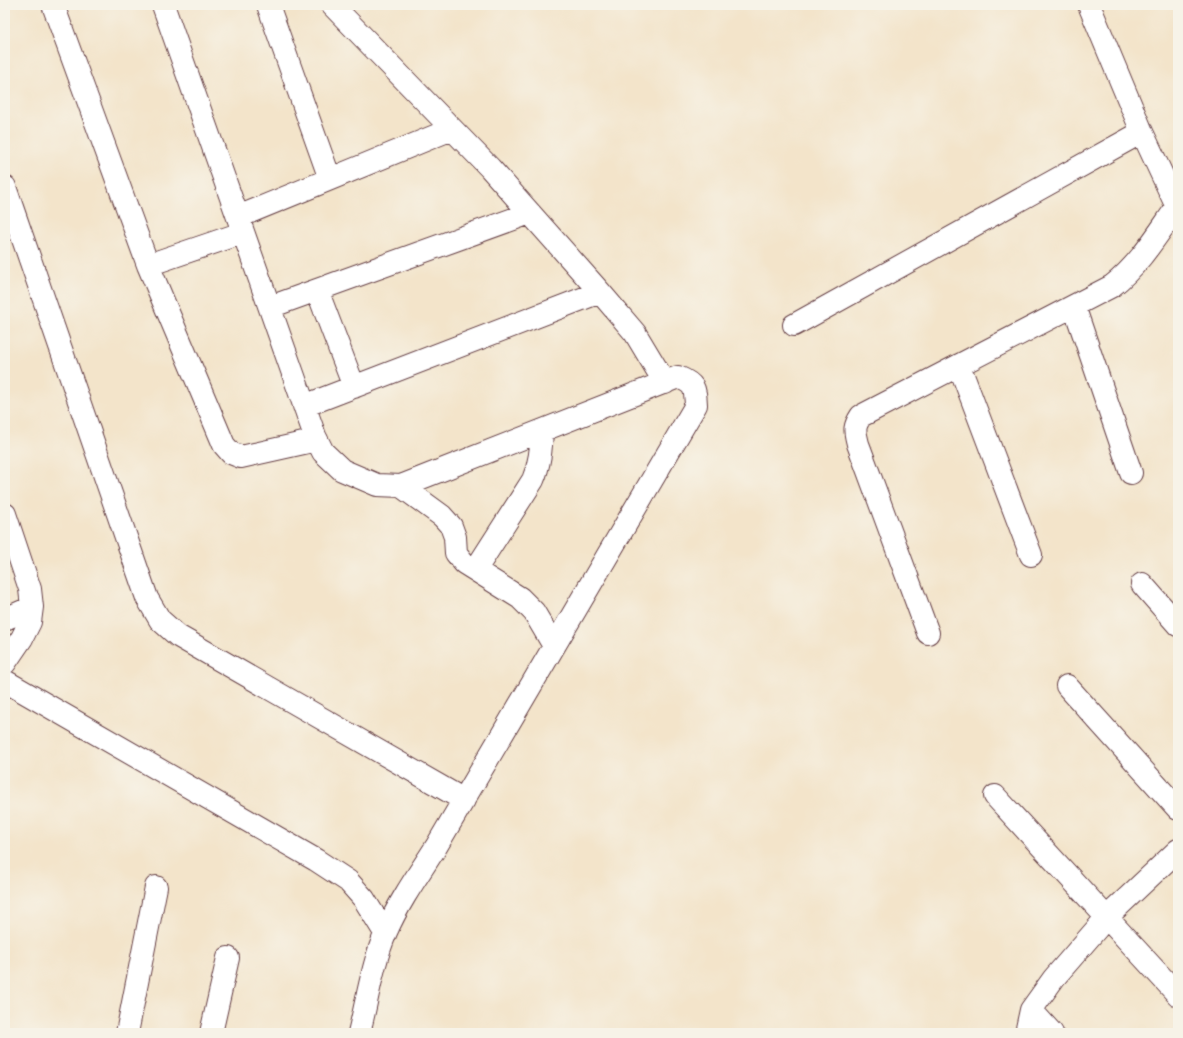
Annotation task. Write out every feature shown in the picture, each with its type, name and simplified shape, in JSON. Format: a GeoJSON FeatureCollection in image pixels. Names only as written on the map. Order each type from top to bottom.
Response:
{"type":"FeatureCollection","features":[{"type":"Feature","properties":{"kind":"street"},"geometry":{"type":"LineString","coordinates":[[53,5],[148,265],[224,445],[231,453],[241,457],[317,440]]}},
{"type":"Feature","properties":{"kind":"street"},"geometry":{"type":"LineString","coordinates":[[163,5],[317,440],[323,452],[342,470],[377,485],[401,486],[678,377],[690,382],[696,391],[696,405],[464,800],[404,897],[385,933],[376,962],[361,1032]]}},
{"type":"Feature","properties":{"kind":"street"},"geometry":{"type":"LineString","coordinates":[[268,5],[330,179]]}},
{"type":"Feature","properties":{"kind":"street"},"geometry":{"type":"LineString","coordinates":[[332,5],[490,168],[600,292],[635,333],[665,383]]}},
{"type":"Feature","properties":{"kind":"street"},"geometry":{"type":"LineString","coordinates":[[928,633],[858,444],[855,433],[855,425],[861,416],[1112,286],[1136,265],[1178,208],[1142,132],[1089,5]]}},
{"type":"Feature","properties":{"kind":"street"},"geometry":{"type":"LineString","coordinates":[[148,265],[240,225],[330,179],[452,129]]}},
{"type":"Feature","properties":{"kind":"street"},"geometry":{"type":"LineString","coordinates":[[794,325],[1142,132]]}},
{"type":"Feature","properties":{"kind":"street"},"geometry":{"type":"LineString","coordinates":[[5,187],[145,591],[160,620],[178,636],[464,800]]}},
{"type":"Feature","properties":{"kind":"street"},"geometry":{"type":"LineString","coordinates":[[270,307],[530,213]]}},
{"type":"Feature","properties":{"kind":"street"},"geometry":{"type":"LineString","coordinates":[[318,290],[354,387]]}},
{"type":"Feature","properties":{"kind":"street"},"geometry":{"type":"LineString","coordinates":[[304,406],[600,292]]}},
{"type":"Feature","properties":{"kind":"street"},"geometry":{"type":"LineString","coordinates":[[1074,306],[1131,473]]}},
{"type":"Feature","properties":{"kind":"street"},"geometry":{"type":"LineString","coordinates":[[959,365],[1032,555]]}},
{"type":"Feature","properties":{"kind":"street"},"geometry":{"type":"LineString","coordinates":[[476,569],[533,480],[540,458],[542,431]]}},
{"type":"Feature","properties":{"kind":"street"},"geometry":{"type":"LineString","coordinates":[[401,486],[447,521],[451,526],[455,537],[456,553],[464,563],[476,569],[520,598],[534,612],[554,646]]}},
{"type":"Feature","properties":{"kind":"street"},"geometry":{"type":"LineString","coordinates":[[5,663],[30,622],[32,607],[30,589],[6,517]]}},
{"type":"Feature","properties":{"kind":"street"},"geometry":{"type":"LineString","coordinates":[[1142,584],[1178,625]]}},
{"type":"Feature","properties":{"kind":"street"},"geometry":{"type":"LineString","coordinates":[[5,620],[32,607]]}},
{"type":"Feature","properties":{"kind":"street"},"geometry":{"type":"LineString","coordinates":[[5,681],[322,864],[348,881],[364,899],[385,933]]}},
{"type":"Feature","properties":{"kind":"street"},"geometry":{"type":"LineString","coordinates":[[1067,686],[1178,809]]}},
{"type":"Feature","properties":{"kind":"street"},"geometry":{"type":"LineString","coordinates":[[995,796],[1178,996]]}},
{"type":"Feature","properties":{"kind":"street"},"geometry":{"type":"LineString","coordinates":[[1026,1033],[1031,1010],[1054,978],[1107,917],[1178,850]]}},
{"type":"Feature","properties":{"kind":"street"},"geometry":{"type":"LineString","coordinates":[[127,1033],[156,887]]}},
{"type":"Feature","properties":{"kind":"street"},"geometry":{"type":"LineString","coordinates":[[211,1033],[228,958]]}},
{"type":"Feature","properties":{"kind":"street"},"geometry":{"type":"LineString","coordinates":[[1031,1010],[1052,1033]]}}]}
